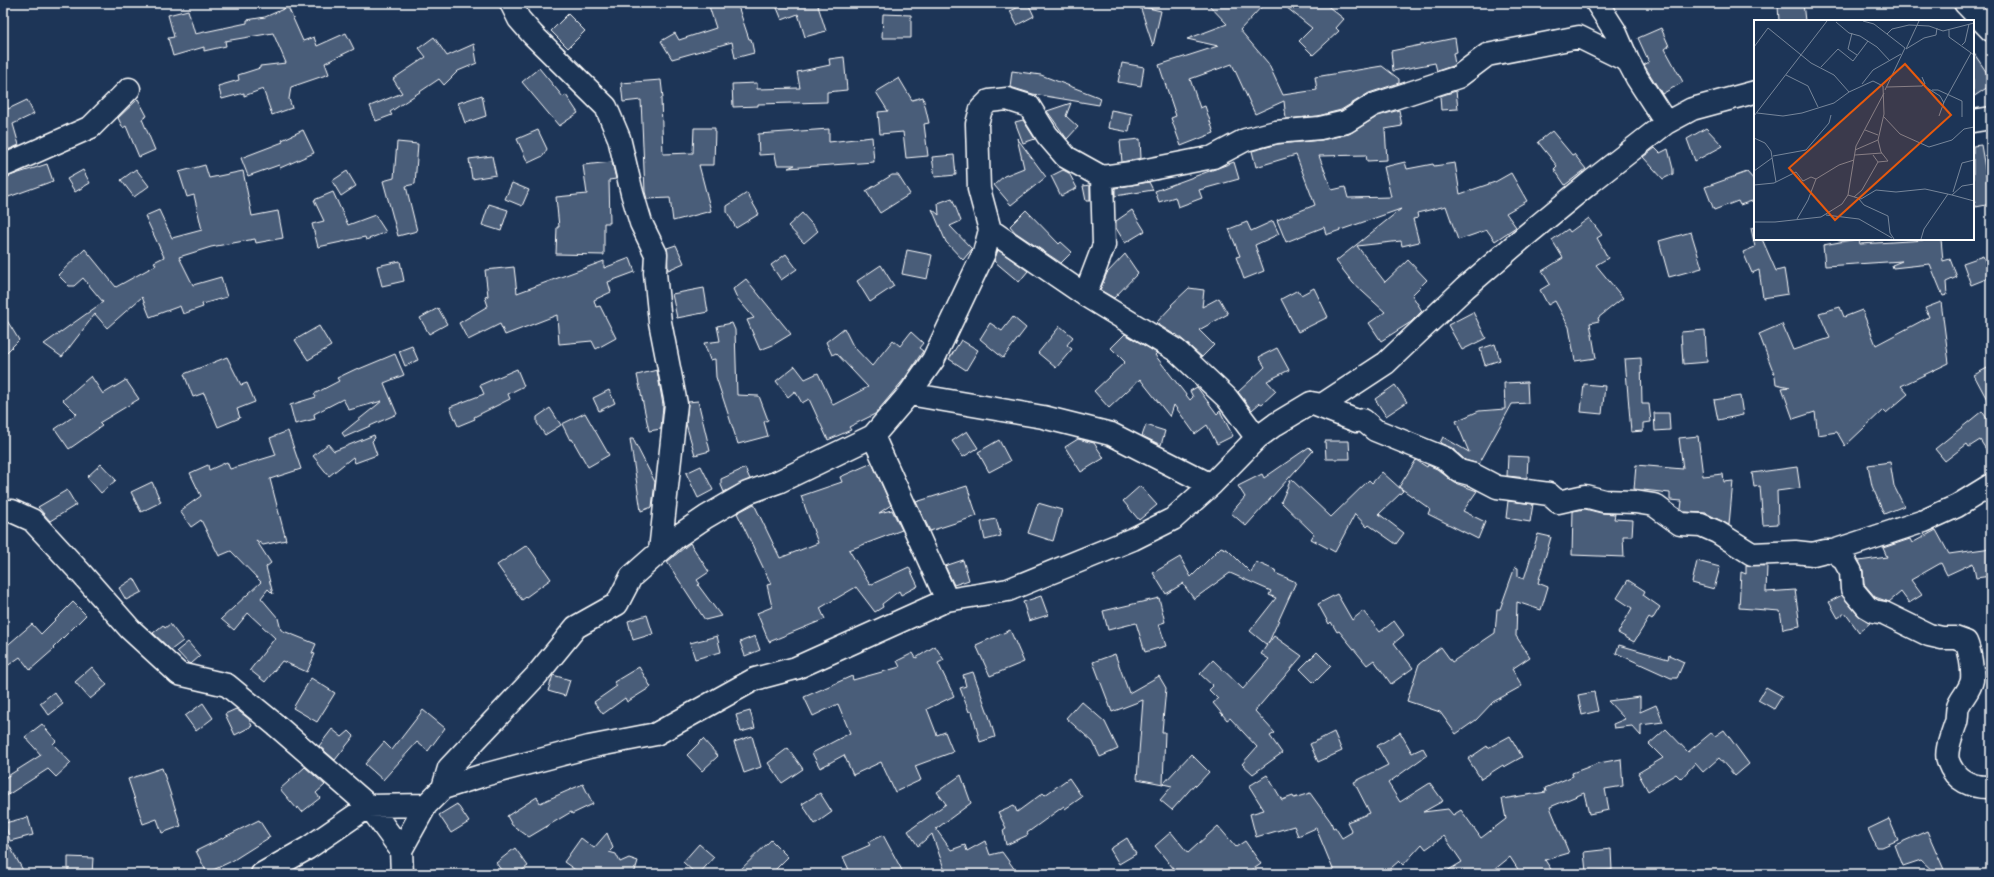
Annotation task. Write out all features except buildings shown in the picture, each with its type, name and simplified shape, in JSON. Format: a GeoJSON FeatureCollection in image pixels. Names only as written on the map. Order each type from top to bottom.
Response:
{"type":"FeatureCollection","features":[{"type":"Feature","properties":{"kind":"street"},"geometry":{"type":"LineString","coordinates":[[511,3],[519,19],[533,35],[606,107],[619,138],[632,193],[639,215],[656,254],[655,273],[660,322],[676,404],[660,551]]}},
{"type":"Feature","properties":{"kind":"street"},"geometry":{"type":"LineString","coordinates":[[1597,3],[1615,31],[1628,62],[1666,123]]}},
{"type":"Feature","properties":{"kind":"street"},"geometry":{"type":"LineString","coordinates":[[1965,3],[1991,30]]}},
{"type":"Feature","properties":{"kind":"street"},"geometry":{"type":"LineString","coordinates":[[443,788],[449,768],[536,676],[576,627],[618,604],[631,577],[660,551],[706,517],[747,493],[778,482],[873,436],[909,394],[933,360],[984,253],[990,230],[979,189],[977,124],[981,109],[989,100],[1007,99],[1029,106],[1047,135],[1066,157],[1102,177],[1131,174],[1213,158],[1245,140],[1276,132],[1320,128],[1346,122],[1373,105],[1458,77],[1487,55],[1579,37],[1628,62]]}},
{"type":"Feature","properties":{"kind":"street"},"geometry":{"type":"LineString","coordinates":[[3,166],[91,127],[129,89]]}},
{"type":"Feature","properties":{"kind":"street"},"geometry":{"type":"LineString","coordinates":[[402,874],[401,850],[426,805],[443,788],[484,775],[589,747],[656,734],[755,679],[796,668],[947,600],[1008,590],[1133,539],[1173,519],[1211,485],[1257,438],[1276,424],[1311,403],[1322,405],[1386,363],[1465,288],[1524,237],[1666,123],[1692,109],[1754,92]]}},
{"type":"Feature","properties":{"kind":"street"},"geometry":{"type":"LineString","coordinates":[[1974,121],[1991,118]]}},
{"type":"Feature","properties":{"kind":"street"},"geometry":{"type":"LineString","coordinates":[[1085,295],[1104,245],[1102,177]]}},
{"type":"Feature","properties":{"kind":"street"},"geometry":{"type":"LineString","coordinates":[[990,230],[1085,295],[1177,351],[1227,398],[1257,438]]}},
{"type":"Feature","properties":{"kind":"street"},"geometry":{"type":"LineString","coordinates":[[909,394],[1043,417],[1111,434],[1211,485]]}},
{"type":"Feature","properties":{"kind":"street"},"geometry":{"type":"LineString","coordinates":[[1311,403],[1357,421],[1362,420],[1375,430],[1408,444],[1429,450],[1444,458],[1459,471],[1474,475],[1497,487],[1546,493],[1558,502],[1585,496],[1604,501],[1635,502],[1654,505],[1680,524],[1701,525],[1706,527],[1717,532],[1752,554],[1795,552],[1813,554],[1824,551],[1833,551],[1924,521],[1957,506],[1991,485]]}},
{"type":"Feature","properties":{"kind":"street"},"geometry":{"type":"LineString","coordinates":[[873,436],[947,600]]}},
{"type":"Feature","properties":{"kind":"street"},"geometry":{"type":"LineString","coordinates":[[6,506],[32,520],[130,629],[180,674],[227,685],[369,806],[401,850]]}},
{"type":"Feature","properties":{"kind":"street"},"geometry":{"type":"LineString","coordinates":[[1833,551],[1844,558],[1851,572],[1852,588],[1867,607],[1874,611],[1884,613],[1929,636],[1955,638],[1966,642],[1969,649],[1972,679],[1970,687],[1957,709],[1956,725],[1952,731],[1948,761],[1962,782],[1971,786],[1991,787]]}},
{"type":"Feature","properties":{"kind":"street"},"geometry":{"type":"LineString","coordinates":[[262,874],[308,848],[369,806],[426,805]]}}]}
